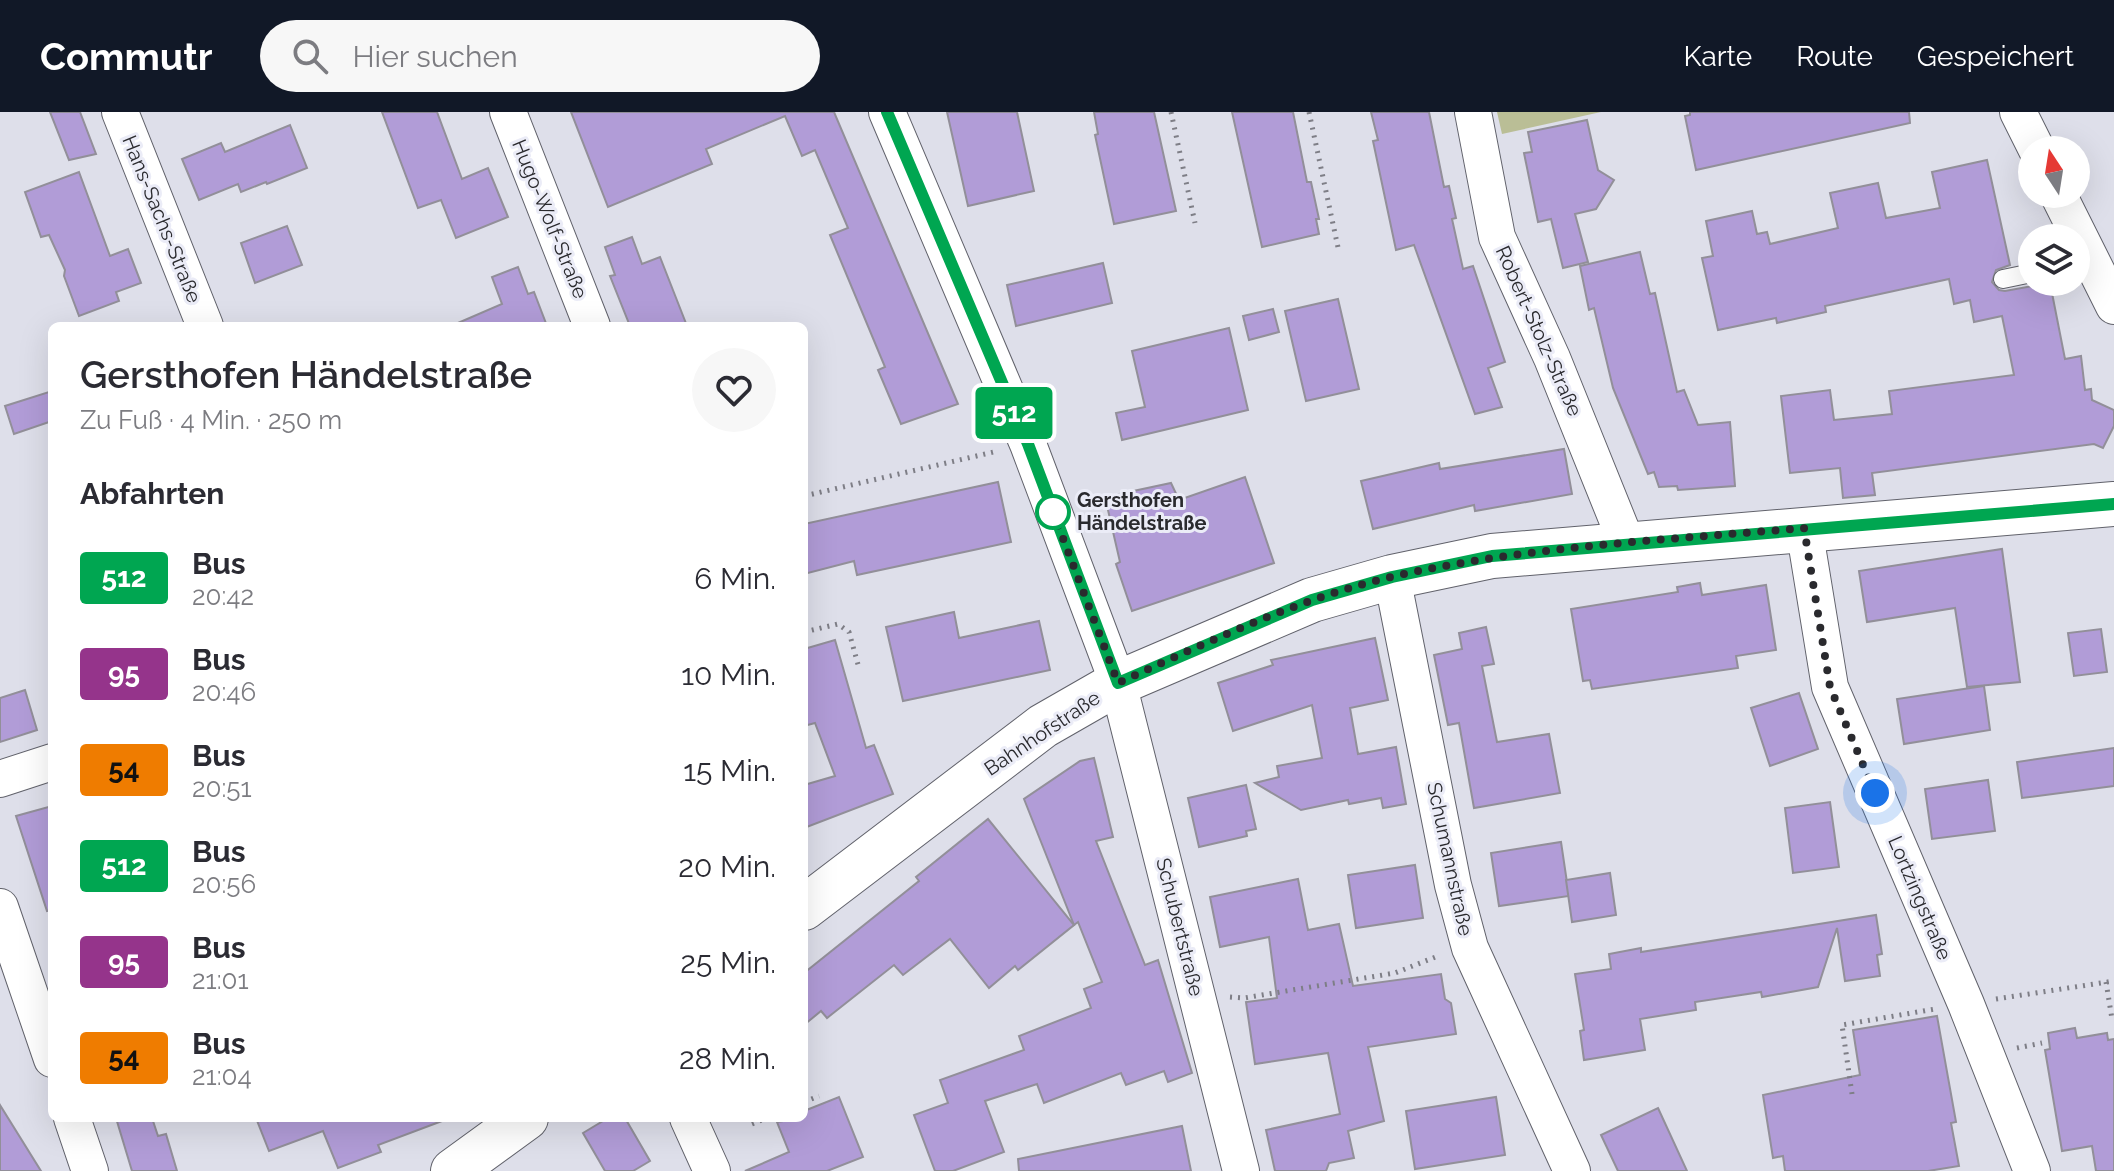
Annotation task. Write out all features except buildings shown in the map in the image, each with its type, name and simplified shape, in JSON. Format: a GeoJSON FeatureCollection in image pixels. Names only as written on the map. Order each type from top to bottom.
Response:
{"type":"FeatureCollection","features":[{"type":"Feature","properties":{"kind":"main road","name":"Bahnhofstraße"},"geometry":{"type":"LineString","coordinates":[[808,905],[1043,726],[1118,683],[1312,600],[1392,577],[1492,556],[2114,504]]}},
{"type":"Feature","properties":{"kind":"main road"},"geometry":{"type":"LineString","coordinates":[[453,1171],[520,1122]]}},
{"type":"Feature","properties":{"kind":"street","name":"Hans-Sachs-Straße"},"geometry":{"type":"LineString","coordinates":[[120,112],[203,322]]}},
{"type":"Feature","properties":{"kind":"street","name":"Hugo-Wolf-Straße"},"geometry":{"type":"LineString","coordinates":[[508,112],[590,322]]}},
{"type":"Feature","properties":{"kind":"street","name":"Schubertstraße"},"geometry":{"type":"LineString","coordinates":[[887,112],[1028,444],[1118,683],[1241,1171]]}},
{"type":"Feature","properties":{"kind":"street","name":"Robert-Stolz-Straße"},"geometry":{"type":"LineString","coordinates":[[1473,112],[1497,237],[1552,358],[1627,544]]}},
{"type":"Feature","properties":{"kind":"street"},"geometry":{"type":"LineString","coordinates":[[2018,112],[2030,136]]}},
{"type":"Feature","properties":{"kind":"street"},"geometry":{"type":"LineString","coordinates":[[2065,208],[2114,306]]}},
{"type":"Feature","properties":{"kind":"street","name":"Lortzingstraße"},"geometry":{"type":"LineString","coordinates":[[1804,528],[1830,687],[1966,1004],[2032,1171]]}},
{"type":"Feature","properties":{"kind":"street","name":"Schumannstraße"},"geometry":{"type":"LineString","coordinates":[[1392,577],[1453,885],[1468,940],[1572,1171]]}},
{"type":"Feature","properties":{"kind":"street"},"geometry":{"type":"LineString","coordinates":[[0,779],[48,763]]}},
{"type":"Feature","properties":{"kind":"street"},"geometry":{"type":"LineString","coordinates":[[0,907],[48,1047]]}},
{"type":"Feature","properties":{"kind":"street"},"geometry":{"type":"LineString","coordinates":[[73,1122],[90,1171]]}},
{"type":"Feature","properties":{"kind":"street"},"geometry":{"type":"LineString","coordinates":[[690,1122],[712,1171]]}},
{"type":"Feature","properties":{"kind":"lane"},"geometry":{"type":"LineString","coordinates":[[2003,279],[2018,276]]}},
{"type":"Feature","properties":{"kind":"path"},"geometry":{"type":"LineString","coordinates":[[1171,112],[1195,223]]}},
{"type":"Feature","properties":{"kind":"path"},"geometry":{"type":"LineString","coordinates":[[1309,112],[1339,252]]}},
{"type":"Feature","properties":{"kind":"path"},"geometry":{"type":"LineString","coordinates":[[808,495],[1028,444]]}},
{"type":"Feature","properties":{"kind":"path"},"geometry":{"type":"LineString","coordinates":[[808,631],[838,624],[849,632],[859,668]]}},
{"type":"Feature","properties":{"kind":"path"},"geometry":{"type":"LineString","coordinates":[[1197,996],[1244,998],[1395,973],[1468,940]]}},
{"type":"Feature","properties":{"kind":"path"},"geometry":{"type":"LineString","coordinates":[[1852,1094],[1842,1025],[2114,981]]}},
{"type":"Feature","properties":{"kind":"path"},"geometry":{"type":"LineString","coordinates":[[2106,982],[2112,1019]]}},
{"type":"Feature","properties":{"kind":"path"},"geometry":{"type":"LineString","coordinates":[[808,1100],[819,1096]]}},
{"type":"Feature","properties":{"kind":"path"},"geometry":{"type":"LineString","coordinates":[[752,1124],[757,1122]]}},
{"type":"Feature","properties":{"kind":"green space"},"geometry":{"type":"Polygon","coordinates":[[[1497,112],[1601,112],[1502,134],[1497,112]]]}},
{"type":"Feature","properties":{"kind":"bus line","name":"512"},"geometry":{"type":"LineString","coordinates":[[887,112],[1028,444],[1118,683],[1312,600],[1392,577],[1492,556],[2114,504]]}},
{"type":"Feature","properties":{"kind":"place","name":"Gersthofen Händelstraße"},"geometry":{"type":"Point","coordinates":[1053,512]}},
{"type":"Feature","properties":{"kind":"route"},"geometry":{"type":"LineString","coordinates":[[1053,512],[1118,683],[1312,600],[1392,577],[1492,556],[1804,528],[1830,687],[1875,793]]}}]}
